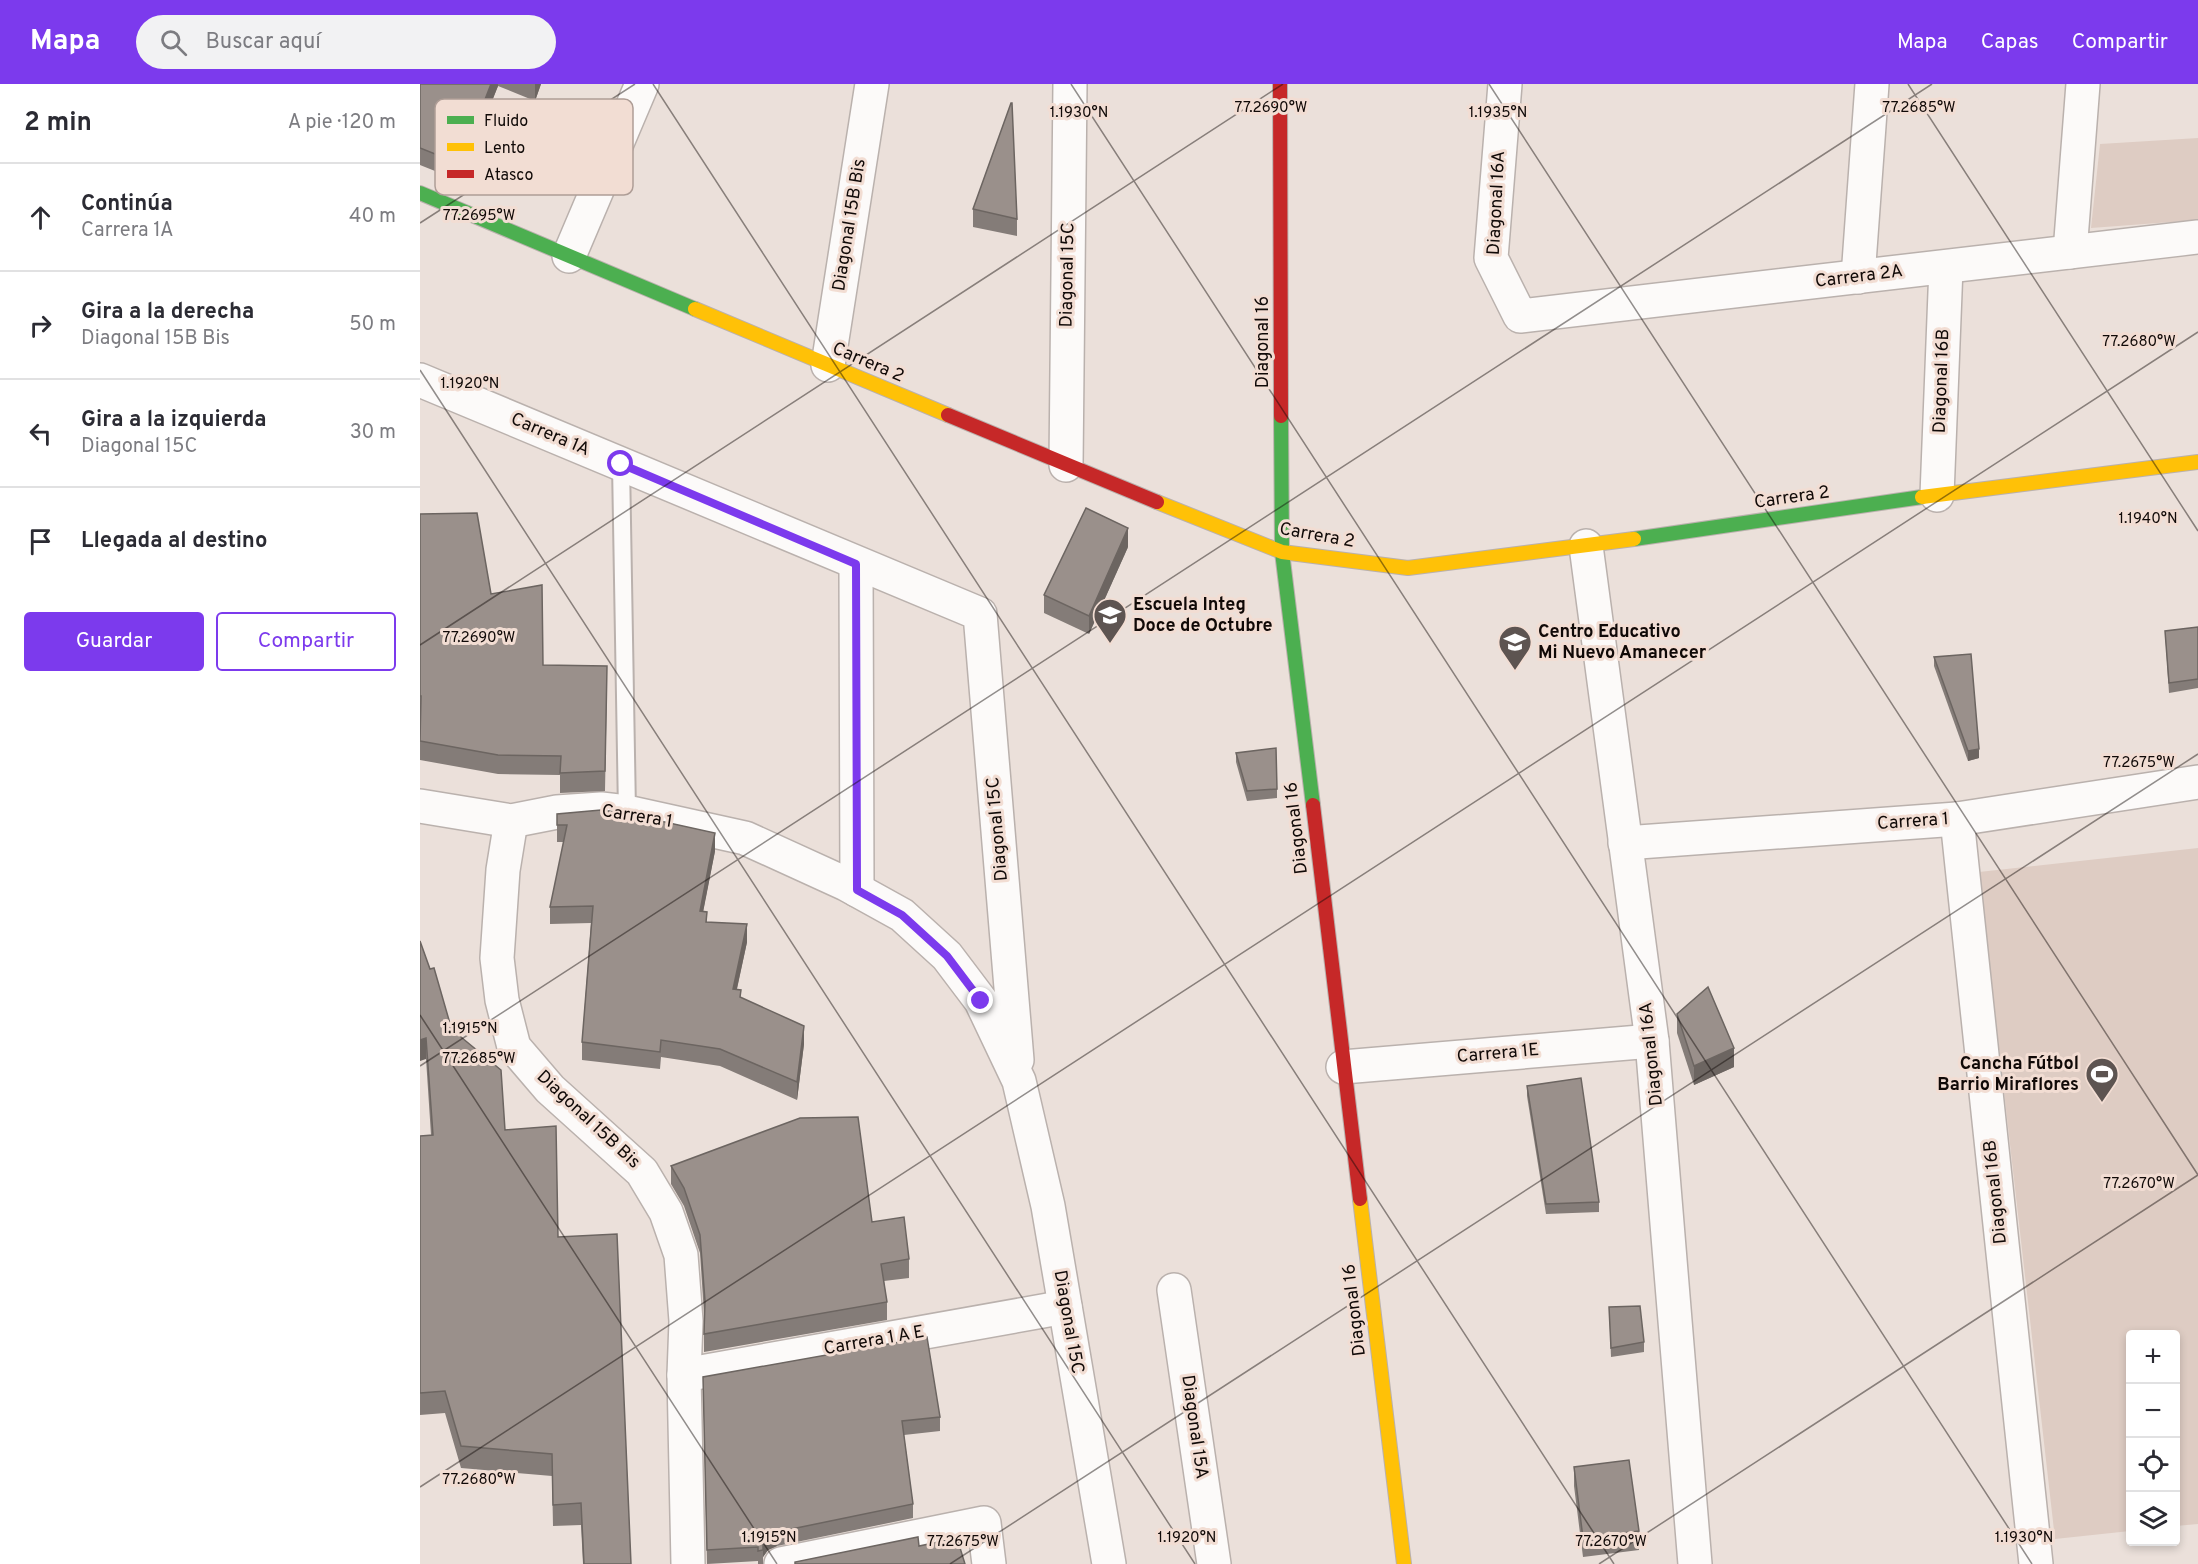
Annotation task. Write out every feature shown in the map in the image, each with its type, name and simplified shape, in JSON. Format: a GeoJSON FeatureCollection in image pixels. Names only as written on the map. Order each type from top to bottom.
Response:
{"type":"FeatureCollection","features":[{"type":"Feature","properties":{"kind":"street"},"geometry":{"type":"LineString","coordinates":[[633,105],[642,84]]}},
{"type":"Feature","properties":{"kind":"street","name":"Diagonal 15B Bis"},"geometry":{"type":"LineString","coordinates":[[828,365],[872,84]]}},
{"type":"Feature","properties":{"kind":"street","name":"Diagonal 15C"},"geometry":{"type":"LineString","coordinates":[[1066,465],[1070,84]]}},
{"type":"Feature","properties":{"kind":"street","name":"Diagonal 16"},"geometry":{"type":"LineString","coordinates":[[1280,84],[1282,552],[1404,1564]]}},
{"type":"Feature","properties":{"kind":"street","name":"Diagonal 16A"},"geometry":{"type":"LineString","coordinates":[[1505,84],[1491,258],[1520,316]]}},
{"type":"Feature","properties":{"kind":"street"},"geometry":{"type":"LineString","coordinates":[[1858,277],[1872,84]]}},
{"type":"Feature","properties":{"kind":"street"},"geometry":{"type":"LineString","coordinates":[[2070,252],[2083,84]]}},
{"type":"Feature","properties":{"kind":"street","name":"Carrera 2"},"geometry":{"type":"LineString","coordinates":[[420,194],[1066,465],[1282,552],[1408,568],[1586,546],[1937,495],[2198,462]]}},
{"type":"Feature","properties":{"kind":"street"},"geometry":{"type":"LineString","coordinates":[[569,256],[595,195]]}},
{"type":"Feature","properties":{"kind":"street","name":"Carrera 2A"},"geometry":{"type":"LineString","coordinates":[[1520,316],[2198,237]]}},
{"type":"Feature","properties":{"kind":"street","name":"Diagonal 16B"},"geometry":{"type":"LineString","coordinates":[[1937,495],[1946,267]]}},
{"type":"Feature","properties":{"kind":"street","name":"Carrera 1A"},"geometry":{"type":"LineString","coordinates":[[420,380],[980,614]]}},
{"type":"Feature","properties":{"kind":"street","name":"Diagonal 16A"},"geometry":{"type":"LineString","coordinates":[[1586,546],[1652,1041],[1695,1564]]}},
{"type":"Feature","properties":{"kind":"street"},"geometry":{"type":"LineString","coordinates":[[851,887],[856,564]]}},
{"type":"Feature","properties":{"kind":"street","name":"Diagonal 15C"},"geometry":{"type":"LineString","coordinates":[[980,614],[1018,1081],[1048,1206],[1109,1564]]}},
{"type":"Feature","properties":{"kind":"street","name":"Carrera 1"},"geometry":{"type":"LineString","coordinates":[[1625,843],[1957,819],[2198,782]]}},
{"type":"Feature","properties":{"kind":"street","name":"Carrera 1"},"geometry":{"type":"LineString","coordinates":[[420,806],[511,821],[557,812],[601,809],[627,812],[745,838],[851,887]]}},
{"type":"Feature","properties":{"kind":"street","name":"Diagonal 16B"},"geometry":{"type":"LineString","coordinates":[[1957,819],[2036,1564]]}},
{"type":"Feature","properties":{"kind":"street","name":"Diagonal 15B Bis"},"geometry":{"type":"LineString","coordinates":[[511,821],[502,870],[497,958],[502,1000],[514,1047],[550,1089],[642,1172],[666,1212],[681,1255],[686,1321],[684,1375],[688,1564]]}},
{"type":"Feature","properties":{"kind":"street","name":"Diagonal 15C"},"geometry":{"type":"LineString","coordinates":[[851,887],[902,915],[947,956],[981,1001],[1018,1081]]}},
{"type":"Feature","properties":{"kind":"street","name":"Carrera 1E"},"geometry":{"type":"LineString","coordinates":[[1344,1067],[1652,1041]]}},
{"type":"Feature","properties":{"kind":"street","name":"Diagonal 15A"},"geometry":{"type":"LineString","coordinates":[[1174,1290],[1214,1564]]}},
{"type":"Feature","properties":{"kind":"street","name":"Carrera 1 A E"},"geometry":{"type":"LineString","coordinates":[[684,1375],[1065,1307]]}},
{"type":"Feature","properties":{"kind":"street"},"geometry":{"type":"LineString","coordinates":[[781,1564],[984,1523],[989,1564]]}},
{"type":"Feature","properties":{"kind":"lane"},"geometry":{"type":"LineString","coordinates":[[621,464],[627,812]]}},
{"type":"Feature","properties":{"kind":"shaded area"},"geometry":{"type":"Polygon","coordinates":[[[2198,138],[2198,220],[2091,228],[2100,144],[2198,138]]]}},
{"type":"Feature","properties":{"kind":"shaded area","name":"Cancha Fútbol Barrio Miraflores"},"geometry":{"type":"Polygon","coordinates":[[[2198,848],[2198,1524],[2180,1526],[2180,1330],[2126,1330],[2126,1531],[2055,1539],[1979,872],[2198,848]]]}},
{"type":"Feature","properties":{"kind":"building"},"geometry":{"type":"Polygon","coordinates":[[[420,84],[491,84],[485,99],[435,99],[435,154],[420,148],[420,84]]]}},
{"type":"Feature","properties":{"kind":"building"},"geometry":{"type":"Polygon","coordinates":[[[1012,103],[1017,219],[973,209],[1012,103]]]}},
{"type":"Feature","properties":{"kind":"building"},"geometry":{"type":"Polygon","coordinates":[[[1086,508],[1128,528],[1089,616],[1044,595],[1086,508]]]}},
{"type":"Feature","properties":{"kind":"building"},"geometry":{"type":"Polygon","coordinates":[[[477,513],[491,594],[542,585],[543,665],[607,666],[605,771],[560,773],[561,756],[498,755],[420,741],[420,514],[477,513]]]}},
{"type":"Feature","properties":{"kind":"building"},"geometry":{"type":"Polygon","coordinates":[[[2198,627],[2198,679],[2169,683],[2165,631],[2198,627]]]}},
{"type":"Feature","properties":{"kind":"building"},"geometry":{"type":"Polygon","coordinates":[[[1971,654],[1979,749],[1968,751],[1934,657],[1971,654]]]}},
{"type":"Feature","properties":{"kind":"building"},"geometry":{"type":"Polygon","coordinates":[[[1276,748],[1277,789],[1247,791],[1236,753],[1276,748]]]}},
{"type":"Feature","properties":{"kind":"building"},"geometry":{"type":"Polygon","coordinates":[[[601,810],[715,833],[700,911],[707,912],[706,922],[747,924],[733,989],[741,990],[740,997],[804,1026],[797,1082],[720,1049],[661,1040],[660,1052],[582,1042],[593,906],[550,907],[567,825],[557,825],[557,814],[601,810]]]}},
{"type":"Feature","properties":{"kind":"building"},"geometry":{"type":"Polygon","coordinates":[[[420,941],[430,969],[434,968],[450,1028],[501,1070],[505,1130],[556,1126],[558,1237],[617,1234],[631,1564],[584,1564],[581,1503],[553,1505],[552,1454],[461,1446],[445,1391],[420,1393],[420,1136],[433,1135],[426,1038],[420,1040],[420,941]]]}},
{"type":"Feature","properties":{"kind":"building"},"geometry":{"type":"Polygon","coordinates":[[[1708,987],[1734,1048],[1694,1066],[1677,1014],[1708,987]]]}},
{"type":"Feature","properties":{"kind":"building"},"geometry":{"type":"Polygon","coordinates":[[[1581,1078],[1599,1202],[1546,1204],[1527,1086],[1581,1078]]]}},
{"type":"Feature","properties":{"kind":"building"},"geometry":{"type":"Polygon","coordinates":[[[858,1117],[872,1222],[904,1217],[909,1259],[881,1264],[887,1302],[704,1334],[705,1301],[700,1235],[684,1188],[671,1166],[800,1118],[858,1117]]]}},
{"type":"Feature","properties":{"kind":"building"},"geometry":{"type":"Polygon","coordinates":[[[1640,1306],[1644,1342],[1611,1348],[1609,1307],[1640,1306]]]}},
{"type":"Feature","properties":{"kind":"building"},"geometry":{"type":"Polygon","coordinates":[[[927,1337],[940,1417],[902,1421],[913,1504],[777,1532],[768,1536],[763,1544],[763,1550],[758,1551],[758,1547],[707,1550],[703,1377],[927,1337]]]}},
{"type":"Feature","properties":{"kind":"building"},"geometry":{"type":"Polygon","coordinates":[[[1629,1460],[1639,1531],[1583,1538],[1574,1467],[1629,1460]]]}},
{"type":"Feature","properties":{"kind":"building"},"geometry":{"type":"Polygon","coordinates":[[[918,1537],[919,1546],[957,1538],[965,1564],[795,1564],[795,1562],[918,1537]]]}},
{"type":"Feature","properties":{"kind":"traffic: fast"},"geometry":{"type":"LineString","coordinates":[[420,193],[695,309]]}},
{"type":"Feature","properties":{"kind":"traffic: fast"},"geometry":{"type":"LineString","coordinates":[[1281,416],[1282,552],[1313,805]]}},
{"type":"Feature","properties":{"kind":"traffic: fast"},"geometry":{"type":"LineString","coordinates":[[1634,539],[1922,497]]}},
{"type":"Feature","properties":{"kind":"traffic: slow"},"geometry":{"type":"LineString","coordinates":[[695,309],[948,415]]}},
{"type":"Feature","properties":{"kind":"traffic: slow"},"geometry":{"type":"LineString","coordinates":[[1922,497],[2198,462]]}},
{"type":"Feature","properties":{"kind":"traffic: slow"},"geometry":{"type":"LineString","coordinates":[[1157,502],[1282,552],[1408,568],[1634,539]]}},
{"type":"Feature","properties":{"kind":"traffic: slow"},"geometry":{"type":"LineString","coordinates":[[1360,1199],[1404,1564]]}},
{"type":"Feature","properties":{"kind":"traffic: jam"},"geometry":{"type":"LineString","coordinates":[[1280,84],[1281,416]]}},
{"type":"Feature","properties":{"kind":"traffic: jam"},"geometry":{"type":"LineString","coordinates":[[948,415],[1157,502]]}},
{"type":"Feature","properties":{"kind":"traffic: jam"},"geometry":{"type":"LineString","coordinates":[[1313,805],[1360,1199]]}},
{"type":"Feature","properties":{"kind":"place","name":"Escuela Integ Doce de Octubre"},"geometry":{"type":"Point","coordinates":[1110,644]}},
{"type":"Feature","properties":{"kind":"place","name":"Centro Educativo Mi Nuevo Amanecer"},"geometry":{"type":"Point","coordinates":[1515,671]}},
{"type":"Feature","properties":{"kind":"place","name":"Cancha Fútbol Barrio Miraflores"},"geometry":{"type":"Point","coordinates":[2102,1103]}},
{"type":"Feature","properties":{"kind":"route"},"geometry":{"type":"LineString","coordinates":[[621,464],[856,564],[857,890],[902,915],[947,956],[981,1001]]}}]}
